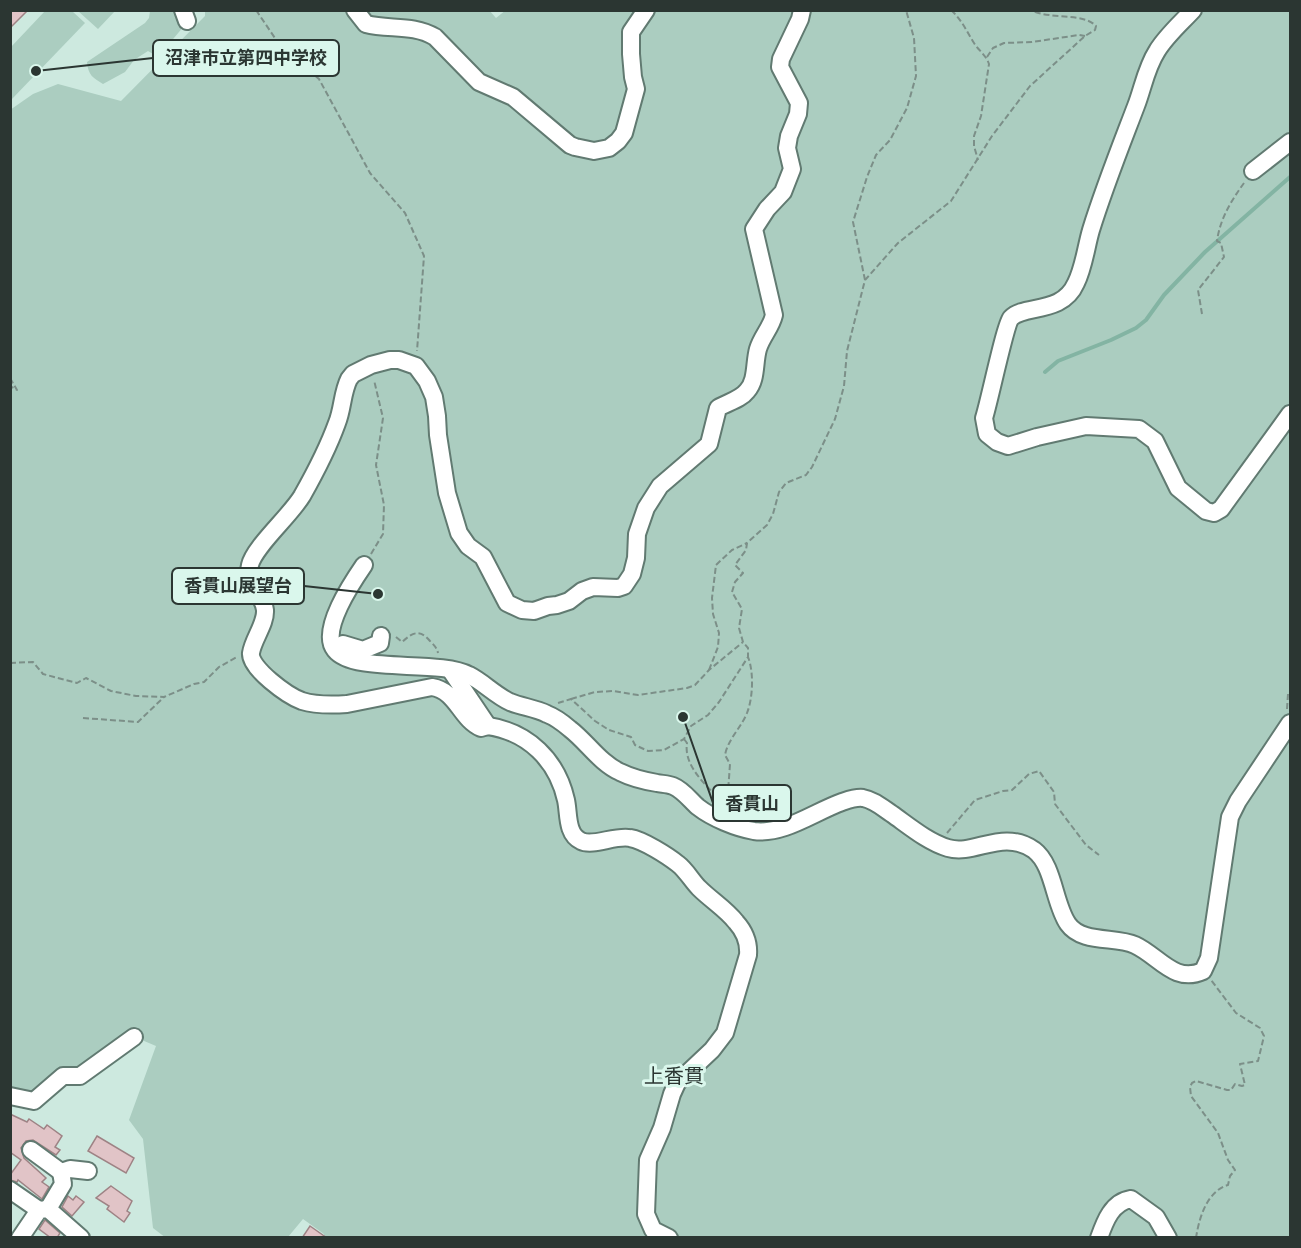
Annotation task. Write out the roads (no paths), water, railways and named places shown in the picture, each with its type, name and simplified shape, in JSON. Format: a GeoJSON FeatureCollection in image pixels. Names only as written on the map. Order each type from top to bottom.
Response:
{"type":"FeatureCollection","features":[{"type":"Feature","properties":{"kind":"street"},"geometry":{"type":"LineString","coordinates":[[355,10],[366,24],[420,29],[435,37],[479,82],[513,96],[570,144],[594,151],[609,148],[618,141],[628,122],[636,89],[633,77],[631,32],[646,10]]}},
{"type":"Feature","properties":{"kind":"street"},"geometry":{"type":"LineString","coordinates":[[669,1238],[653,1230],[646,1214],[648,1160],[662,1128],[677,1083],[712,1050],[725,1033],[748,955],[749,945],[737,922],[699,889],[681,866],[633,838],[619,836],[588,843],[580,841],[569,827],[566,798],[546,759],[523,737],[514,732],[488,726],[481,728],[476,726],[449,693],[440,688],[432,687],[332,705],[302,701],[287,693],[256,668],[251,660],[251,652],[265,611],[260,597],[252,588],[248,578],[251,561],[301,498],[339,420],[349,379],[353,374],[371,365],[390,360],[408,362],[416,366],[427,381],[434,397],[447,493],[459,533],[468,546],[483,557],[507,603],[522,610],[534,611],[569,601],[582,591],[593,587],[618,588],[624,586],[632,574],[636,558],[637,534],[646,508],[660,486],[709,444],[718,408],[739,398],[747,391],[753,382],[758,350],[771,327],[774,315],[754,229],[767,209],[783,192],[792,169],[787,148],[798,114],[799,103],[780,67],[781,58],[802,10]]}},
{"type":"Feature","properties":{"kind":"street"},"geometry":{"type":"LineString","coordinates":[[1193,10],[1157,51],[1147,72],[1105,186],[1076,286],[1056,304],[1048,308],[1016,314],[1009,320],[1005,328],[1003,347],[984,418],[984,426],[987,434],[997,442],[1008,446],[1086,426],[1139,429],[1155,441],[1178,488],[1206,511],[1214,513],[1221,509],[1290,414]]}},
{"type":"Feature","properties":{"kind":"street"},"geometry":{"type":"LineString","coordinates":[[1254,171],[1290,142]]}},
{"type":"Feature","properties":{"kind":"street"},"geometry":{"type":"LineString","coordinates":[[364,565],[349,587],[332,628],[331,639],[334,649],[351,658],[443,669],[469,675],[508,701],[545,713],[572,730],[619,772],[654,783],[671,785],[704,811],[735,826],[755,831],[771,830],[788,826],[831,806],[854,798],[863,798],[876,802],[938,844],[951,850],[999,842],[1013,842],[1031,848],[1039,855],[1047,870],[1062,911],[1074,930],[1084,935],[1137,946],[1172,970],[1185,974],[1194,975],[1203,971],[1209,958],[1230,817],[1238,801],[1290,723]]}},
{"type":"Feature","properties":{"kind":"street"},"geometry":{"type":"LineString","coordinates":[[331,639],[363,650],[380,643],[387,636]]}},
{"type":"Feature","properties":{"kind":"street"},"geometry":{"type":"LineString","coordinates":[[443,669],[488,726]]}},
{"type":"Feature","properties":{"kind":"street"},"geometry":{"type":"LineString","coordinates":[[10,1096],[34,1101],[63,1076],[80,1076],[134,1037]]}},
{"type":"Feature","properties":{"kind":"street"},"geometry":{"type":"LineString","coordinates":[[20,1238],[63,1184],[61,1172],[31,1150]]}},
{"type":"Feature","properties":{"kind":"street"},"geometry":{"type":"LineString","coordinates":[[61,1172],[69,1169],[88,1172]]}},
{"type":"Feature","properties":{"kind":"street"},"geometry":{"type":"LineString","coordinates":[[10,1190],[44,1210],[81,1238]]}},
{"type":"Feature","properties":{"kind":"street"},"geometry":{"type":"LineString","coordinates":[[1099,1238],[1112,1209],[1123,1200],[1131,1199],[1156,1217],[1168,1238]]}},
{"type":"Feature","properties":{"kind":"waterway"},"geometry":{"type":"LineString","coordinates":[[1045,372],[1058,361],[1136,328],[1146,320],[1164,295],[1205,252],[1290,177]]}},
{"type":"Feature","properties":{"kind":"place","name":"沼津市立第四中学校"},"geometry":{"type":"Point","coordinates":[36,71]}},
{"type":"Feature","properties":{"kind":"place","name":"香貫山展望台"},"geometry":{"type":"Point","coordinates":[378,594]}},
{"type":"Feature","properties":{"kind":"place","name":"香貫山"},"geometry":{"type":"Point","coordinates":[683,717]}},
{"type":"Feature","properties":{"kind":"district","name":"上香貫"},"geometry":{"type":"Point","coordinates":[674,1076]}}]}
